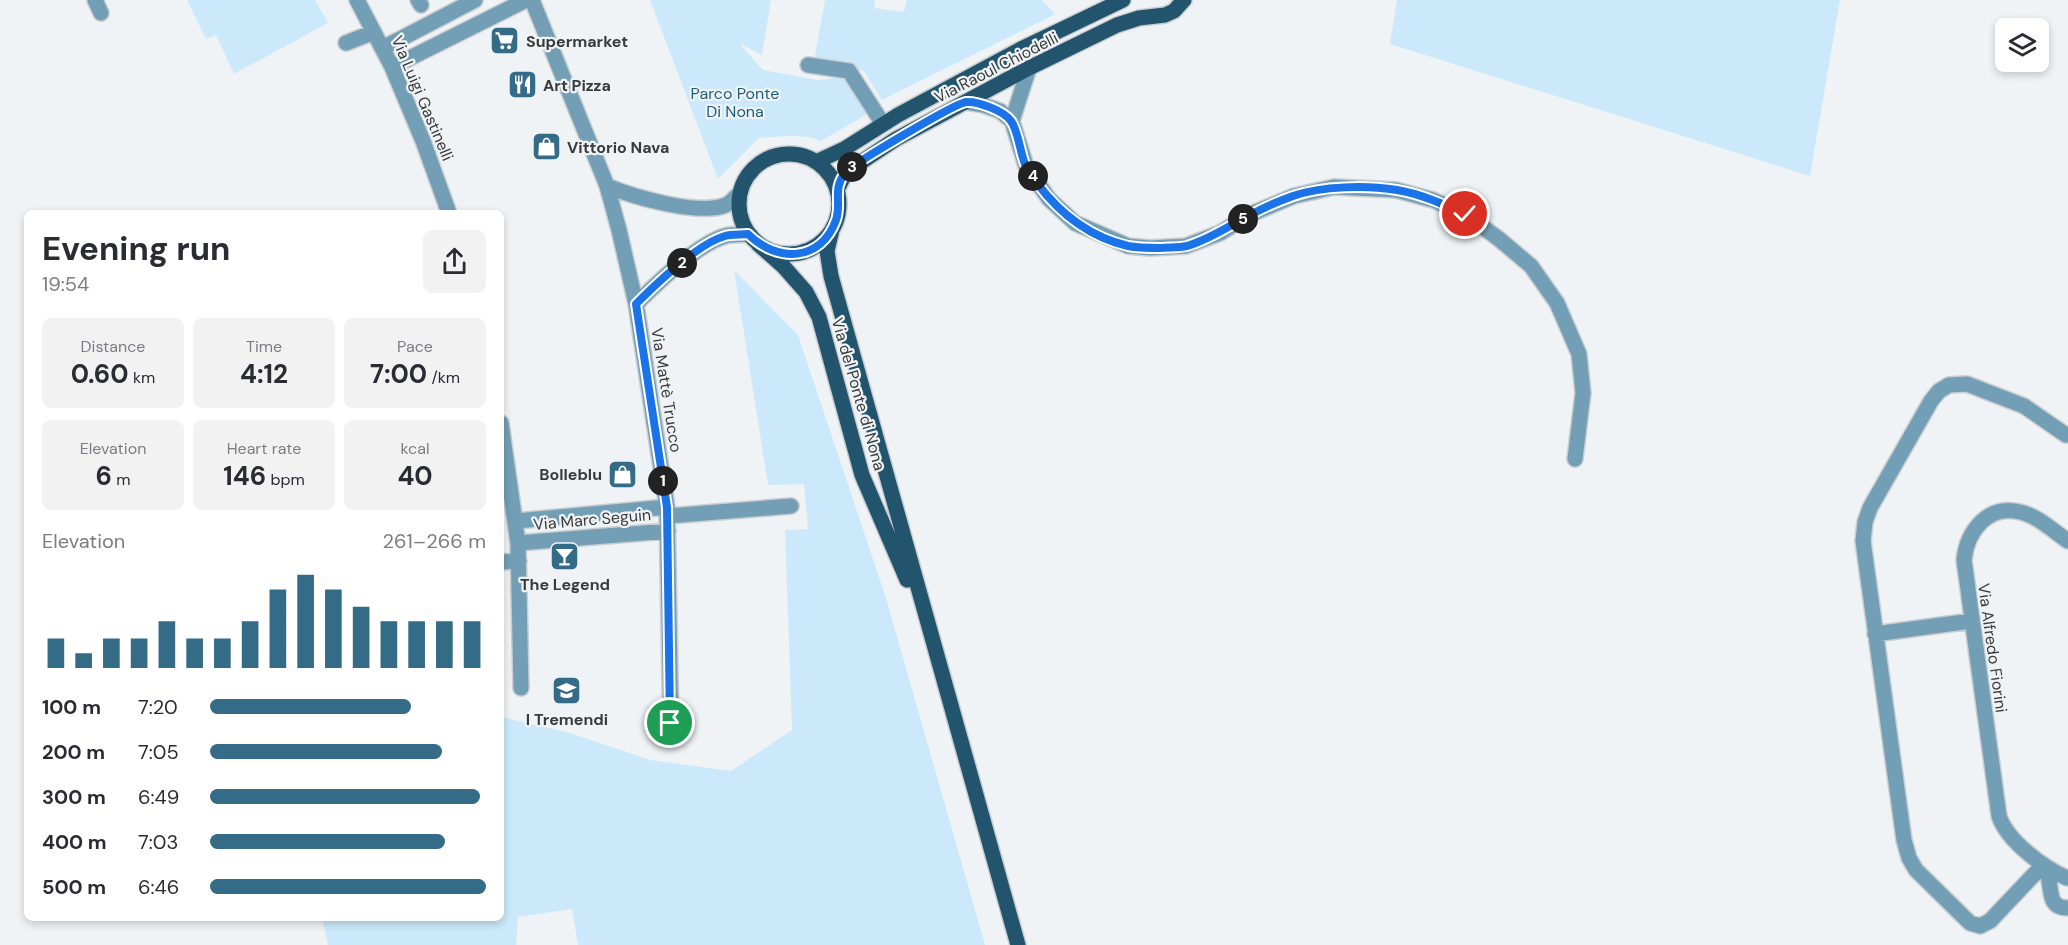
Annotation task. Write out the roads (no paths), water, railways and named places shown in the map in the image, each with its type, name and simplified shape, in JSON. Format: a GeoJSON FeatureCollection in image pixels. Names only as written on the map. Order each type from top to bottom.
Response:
{"type":"FeatureCollection","features":[{"type":"Feature","properties":{"kind":"main road","name":"Via Raoul Chiodelli"},"geometry":{"type":"LineString","coordinates":[[816,162],[844,149],[883,124],[1019,50],[1123,0]]}},
{"type":"Feature","properties":{"kind":"main road","name":"Via Raoul Chiodelli"},"geometry":{"type":"LineString","coordinates":[[837,190],[846,172],[858,162],[966,102],[1029,68],[1128,20],[1165,15],[1174,11],[1184,0]]}},
{"type":"Feature","properties":{"kind":"main road"},"geometry":{"type":"LineString","coordinates":[[790,154],[803,156],[816,162],[829,174],[837,190],[839,204],[832,230],[823,241],[811,249],[784,254],[771,251],[753,239],[741,221],[738,207],[745,180],[753,169],[776,156],[790,154]]}},
{"type":"Feature","properties":{"kind":"main road","name":"Via del Ponte di Nona"},"geometry":{"type":"LineString","coordinates":[[832,230],[827,251],[831,276],[1018,945]]}},
{"type":"Feature","properties":{"kind":"main road","name":"Via del Ponte di Nona"},"geometry":{"type":"LineString","coordinates":[[753,239],[783,266],[806,292],[819,317],[862,475],[931,635]]}},
{"type":"Feature","properties":{"kind":"street","name":"Via Luigi Gastinelli"},"geometry":{"type":"LineString","coordinates":[[357,0],[392,67],[423,141],[448,210]]}},
{"type":"Feature","properties":{"kind":"street"},"geometry":{"type":"LineString","coordinates":[[383,48],[475,0]]}},
{"type":"Feature","properties":{"kind":"street"},"geometry":{"type":"LineString","coordinates":[[392,67],[526,0]]}},
{"type":"Feature","properties":{"kind":"street","name":"Via Mattè Trucco"},"geometry":{"type":"LineString","coordinates":[[532,0],[607,186],[636,304],[668,518],[671,730]]}},
{"type":"Feature","properties":{"kind":"street"},"geometry":{"type":"LineString","coordinates":[[346,43],[374,32]]}},
{"type":"Feature","properties":{"kind":"street"},"geometry":{"type":"LineString","coordinates":[[808,65],[849,71],[883,124]]}},
{"type":"Feature","properties":{"kind":"street"},"geometry":{"type":"LineString","coordinates":[[1012,121],[1029,68]]}},
{"type":"Feature","properties":{"kind":"street"},"geometry":{"type":"LineString","coordinates":[[966,102],[1000,111],[1012,121],[1026,166],[1049,199],[1075,223],[1128,246],[1150,248],[1186,246],[1220,233],[1251,214],[1294,196],[1334,188],[1396,190],[1433,200],[1465,214],[1531,266],[1557,303],[1579,354],[1583,393],[1575,459]]}},
{"type":"Feature","properties":{"kind":"street"},"geometry":{"type":"LineString","coordinates":[[607,186],[630,195],[678,206],[711,208],[728,204],[740,193]]}},
{"type":"Feature","properties":{"kind":"street"},"geometry":{"type":"LineString","coordinates":[[636,304],[668,273],[722,237],[753,239]]}},
{"type":"Feature","properties":{"kind":"street"},"geometry":{"type":"LineString","coordinates":[[2043,865],[1990,921],[1980,926],[1970,923],[1912,864],[1904,840],[1863,552],[1863,535],[1867,516],[1931,400],[1939,391],[1955,383],[1973,385],[2024,406],[2066,435]]}},
{"type":"Feature","properties":{"kind":"street"},"geometry":{"type":"LineString","coordinates":[[504,443],[518,543],[521,688]]}},
{"type":"Feature","properties":{"kind":"street"},"geometry":{"type":"LineString","coordinates":[[668,518],[791,506]]}},
{"type":"Feature","properties":{"kind":"street","name":"Via Alfredo Fiorini"},"geometry":{"type":"LineString","coordinates":[[2068,541],[2021,512],[2001,511],[1982,519],[1971,534],[1965,550],[1971,621],[1999,816],[2011,836],[2043,865],[2068,878]]}},
{"type":"Feature","properties":{"kind":"street","name":"Via Marc Seguin"},"geometry":{"type":"LineString","coordinates":[[516,521],[668,518]]}},
{"type":"Feature","properties":{"kind":"street","name":"Via Marc Seguin"},"geometry":{"type":"LineString","coordinates":[[518,543],[668,518]]}},
{"type":"Feature","properties":{"kind":"street"},"geometry":{"type":"LineString","coordinates":[[504,562],[519,561]]}},
{"type":"Feature","properties":{"kind":"street"},"geometry":{"type":"LineString","coordinates":[[1875,634],[1971,621]]}},
{"type":"Feature","properties":{"kind":"street","name":"Via Alfredo Fiorini"},"geometry":{"type":"LineString","coordinates":[[2043,865],[2050,876],[2053,902],[2061,908],[2068,908]]}},
{"type":"Feature","properties":{"kind":"street"},"geometry":{"type":"LineString","coordinates":[[2051,888],[2057,880],[2068,878]]}},
{"type":"Feature","properties":{"kind":"place","name":"Supermarket"},"geometry":{"type":"Point","coordinates":[505,41]}},
{"type":"Feature","properties":{"kind":"place","name":"Art Pizza"},"geometry":{"type":"Point","coordinates":[522,85]}},
{"type":"Feature","properties":{"kind":"place","name":"Vittorio Nava"},"geometry":{"type":"Point","coordinates":[546,147]}},
{"type":"Feature","properties":{"kind":"place","name":"Bolleblu"},"geometry":{"type":"Point","coordinates":[623,474]}},
{"type":"Feature","properties":{"kind":"place","name":"The Legend"},"geometry":{"type":"Point","coordinates":[565,556]}},
{"type":"Feature","properties":{"kind":"place","name":"I Tremendi"},"geometry":{"type":"Point","coordinates":[567,691]}},
{"type":"Feature","properties":{"kind":"park label","name":"Parco Ponte Di Nona"},"geometry":{"type":"Point","coordinates":[735,102]}}]}
